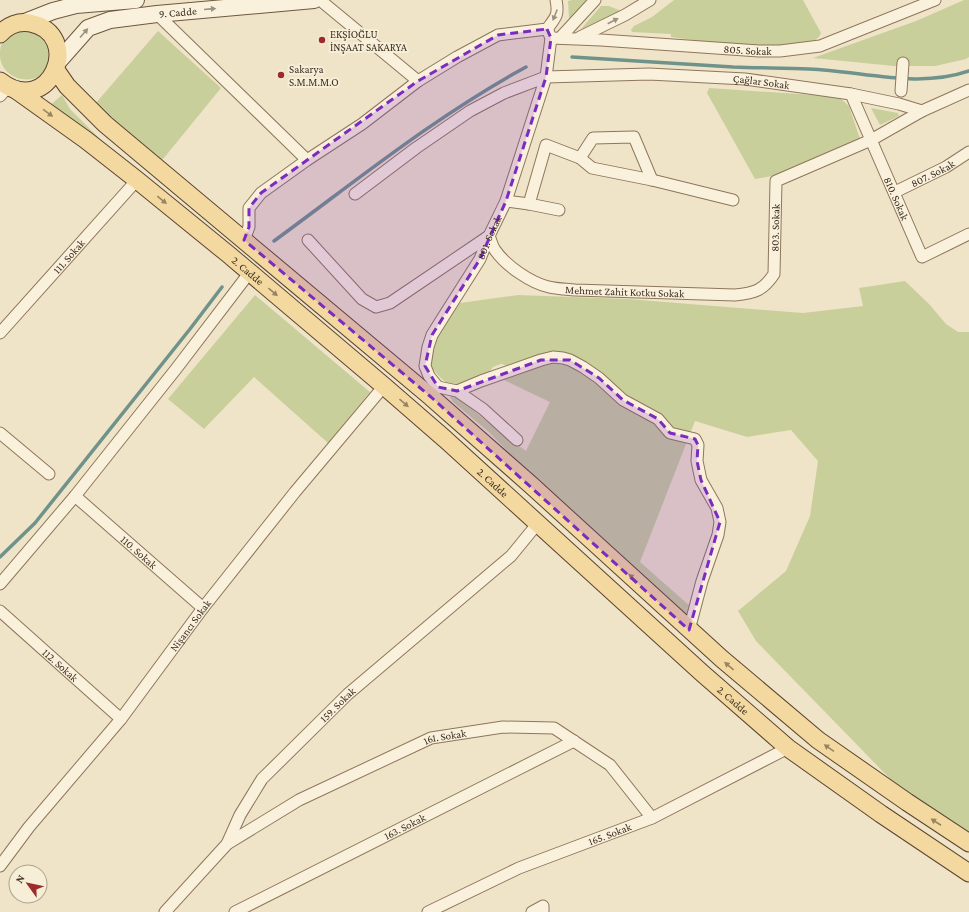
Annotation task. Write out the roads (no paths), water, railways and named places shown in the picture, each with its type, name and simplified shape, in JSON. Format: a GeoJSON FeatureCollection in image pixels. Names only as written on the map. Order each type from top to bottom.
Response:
{"type":"FeatureCollection","features":[{"type":"Feature","properties":{"kind":"main road"},"geometry":{"type":"LineString","coordinates":[[10,26],[53,11],[76,5],[136,0]]}},
{"type":"Feature","properties":{"kind":"main road","name":"9. Cadde"},"geometry":{"type":"LineString","coordinates":[[57,66],[88,28],[110,20],[157,14],[314,0]]}},
{"type":"Feature","properties":{"kind":"main road"},"geometry":{"type":"LineString","coordinates":[[4,86],[26,91],[40,87],[51,78],[57,66],[58,51],[54,40],[47,31],[37,25],[10,26]]}},
{"type":"Feature","properties":{"kind":"main road","name":"2. Cadde"},"geometry":{"type":"LineString","coordinates":[[57,66],[67,86],[105,124],[244,240],[435,392],[531,485],[727,664],[818,740],[969,843]]}},
{"type":"Feature","properties":{"kind":"main road","name":"2. Cadde"},"geometry":{"type":"LineString","coordinates":[[4,86],[86,140],[250,272],[445,439],[702,673],[788,748],[881,814],[969,873]]}},
{"type":"Feature","properties":{"kind":"street"},"geometry":{"type":"LineString","coordinates":[[320,0],[418,81]]}},
{"type":"Feature","properties":{"kind":"street"},"geometry":{"type":"LineString","coordinates":[[553,35],[558,10],[556,0]]}},
{"type":"Feature","properties":{"kind":"street"},"geometry":{"type":"LineString","coordinates":[[553,35],[595,0]]}},
{"type":"Feature","properties":{"kind":"street"},"geometry":{"type":"LineString","coordinates":[[578,39],[626,15],[650,0]]}},
{"type":"Feature","properties":{"kind":"street","name":"805. Sokak"},"geometry":{"type":"LineString","coordinates":[[244,240],[249,227],[249,208],[261,193],[307,160],[362,124],[418,81],[457,57],[498,35],[553,35],[578,39],[759,51],[787,50],[820,46],[935,0]]}},
{"type":"Feature","properties":{"kind":"street"},"geometry":{"type":"LineString","coordinates":[[157,14],[307,160]]}},
{"type":"Feature","properties":{"kind":"street","name":"801. Sokak"},"geometry":{"type":"LineString","coordinates":[[435,392],[425,366],[432,334],[480,259],[506,201],[546,77],[553,35]]}},
{"type":"Feature","properties":{"kind":"street"},"geometry":{"type":"LineString","coordinates":[[901,91],[903,63]]}},
{"type":"Feature","properties":{"kind":"street","name":"Çağlar Sokak"},"geometry":{"type":"LineString","coordinates":[[355,194],[416,148],[470,111],[504,93],[546,77],[648,74],[745,79],[851,94],[900,104],[922,111]]}},
{"type":"Feature","properties":{"kind":"street"},"geometry":{"type":"LineString","coordinates":[[871,140],[922,111],[969,90]]}},
{"type":"Feature","properties":{"kind":"street","name":"810. Sokak"},"geometry":{"type":"LineString","coordinates":[[851,94],[895,192],[922,257],[969,234]]}},
{"type":"Feature","properties":{"kind":"street"},"geometry":{"type":"LineString","coordinates":[[580,158],[593,138],[634,137],[652,180]]}},
{"type":"Feature","properties":{"kind":"street","name":"803. Sokak"},"geometry":{"type":"LineString","coordinates":[[774,274],[776,181],[871,140]]}},
{"type":"Feature","properties":{"kind":"street"},"geometry":{"type":"LineString","coordinates":[[529,204],[546,145],[580,158],[592,168],[652,180],[733,200]]}},
{"type":"Feature","properties":{"kind":"street","name":"807. Sokak"},"geometry":{"type":"LineString","coordinates":[[895,192],[946,167],[969,152]]}},
{"type":"Feature","properties":{"kind":"street","name":"111. Sokak"},"geometry":{"type":"LineString","coordinates":[[0,333],[137,180]]}},
{"type":"Feature","properties":{"kind":"street"},"geometry":{"type":"LineString","coordinates":[[506,201],[559,210]]}},
{"type":"Feature","properties":{"kind":"street"},"geometry":{"type":"LineString","coordinates":[[308,240],[362,299],[376,307],[390,303],[489,236]]}},
{"type":"Feature","properties":{"kind":"street","name":"Mehmet Zahit Kotku Sokak"},"geometry":{"type":"LineString","coordinates":[[489,236],[495,250],[521,274],[550,288],[735,295],[750,294],[762,288],[769,282],[774,274]]}},
{"type":"Feature","properties":{"kind":"street"},"geometry":{"type":"LineString","coordinates":[[0,584],[75,496],[176,369],[250,272]]}},
{"type":"Feature","properties":{"kind":"street"},"geometry":{"type":"LineString","coordinates":[[435,392],[458,391],[481,381],[541,360],[563,358],[583,367],[599,378],[623,400],[658,419],[670,433],[695,440],[698,445],[697,461],[701,480],[717,508],[720,522],[718,535],[702,582],[690,630]]}},
{"type":"Feature","properties":{"kind":"street","name":"Nişancı Sokak"},"geometry":{"type":"LineString","coordinates":[[0,866],[28,827],[121,719],[203,608],[295,492],[384,386]]}},
{"type":"Feature","properties":{"kind":"street"},"geometry":{"type":"LineString","coordinates":[[458,391],[483,409],[517,440]]}},
{"type":"Feature","properties":{"kind":"street"},"geometry":{"type":"LineString","coordinates":[[0,433],[49,474]]}},
{"type":"Feature","properties":{"kind":"street","name":"110. Sokak"},"geometry":{"type":"LineString","coordinates":[[75,496],[203,608]]}},
{"type":"Feature","properties":{"kind":"street","name":"159. Sokak"},"geometry":{"type":"LineString","coordinates":[[165,912],[227,844],[240,815],[262,779],[348,694],[511,556],[538,523]]}},
{"type":"Feature","properties":{"kind":"street","name":"112. Sokak"},"geometry":{"type":"LineString","coordinates":[[0,611],[121,719]]}},
{"type":"Feature","properties":{"kind":"street","name":"161. Sokak"},"geometry":{"type":"LineString","coordinates":[[227,844],[299,800],[431,738],[503,727],[554,728],[610,765],[652,818]]}},
{"type":"Feature","properties":{"kind":"street","name":"163. Sokak"},"geometry":{"type":"LineString","coordinates":[[235,912],[574,741]]}},
{"type":"Feature","properties":{"kind":"street","name":"165. Sokak"},"geometry":{"type":"LineString","coordinates":[[428,912],[519,868],[652,818],[788,748]]}},
{"type":"Feature","properties":{"kind":"street"},"geometry":{"type":"LineString","coordinates":[[532,912],[543,909]]}},
{"type":"Feature","properties":{"kind":"waterway"},"geometry":{"type":"LineString","coordinates":[[572,57],[733,67],[829,70],[889,78],[909,79],[930,79],[969,71]]}},
{"type":"Feature","properties":{"kind":"waterway"},"geometry":{"type":"LineString","coordinates":[[274,241],[366,172],[428,128],[460,106],[526,67]]}},
{"type":"Feature","properties":{"kind":"waterway"},"geometry":{"type":"LineString","coordinates":[[0,557],[35,523],[222,287]]}},
{"type":"Feature","properties":{"kind":"place","name":"EKŞİOĞLU İNŞAAT SAKARYA"},"geometry":{"type":"Point","coordinates":[322,40]}},
{"type":"Feature","properties":{"kind":"place","name":"Sakarya S.M.M.M.O"},"geometry":{"type":"Point","coordinates":[281,75]}}]}
